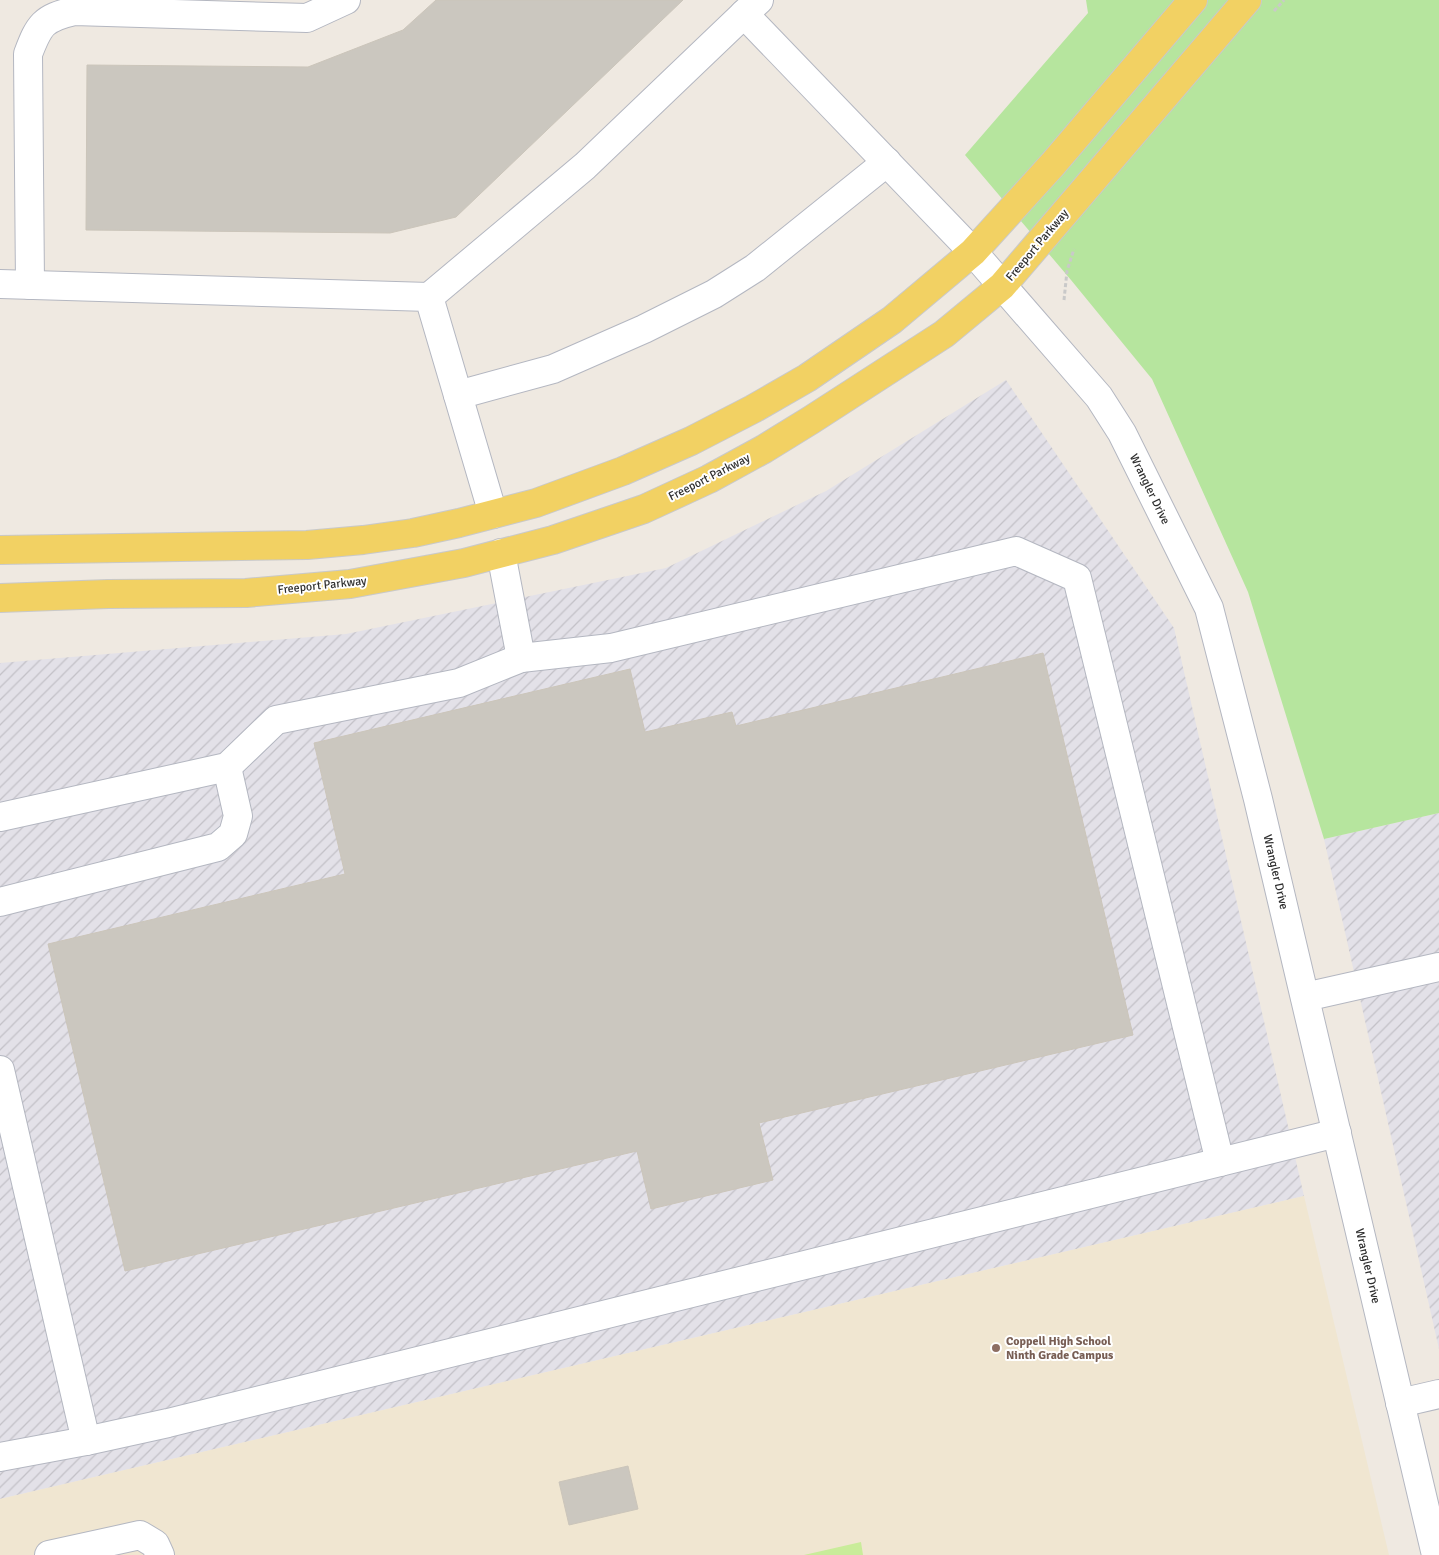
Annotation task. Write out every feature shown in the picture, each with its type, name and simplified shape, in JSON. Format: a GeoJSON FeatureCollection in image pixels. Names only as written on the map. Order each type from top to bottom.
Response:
{"type":"FeatureCollection","features":[{"type":"Feature","properties":{"kind":"main road"},"geometry":{"type":"LineString","coordinates":[[0,550],[307,545],[363,540],[414,533],[536,503],[623,472],[753,409],[807,378],[892,320],[973,252],[1053,164],[1193,0]]}},
{"type":"Feature","properties":{"kind":"main road","name":"Freeport Parkway"},"geometry":{"type":"LineString","coordinates":[[0,598],[108,594],[246,593],[350,584],[464,563],[553,540],[644,509],[709,478],[811,420],[944,334],[1002,286],[1247,0]]}},
{"type":"Feature","properties":{"kind":"main road"},"geometry":{"type":"LineString","coordinates":[[493,514],[501,553]]}},
{"type":"Feature","properties":{"kind":"street"},"geometry":{"type":"LineString","coordinates":[[30,285],[28,54],[37,32],[50,19],[74,11],[275,8],[307,18],[346,0]]}},
{"type":"Feature","properties":{"kind":"street"},"geometry":{"type":"LineString","coordinates":[[0,284],[429,297],[585,166],[751,7]]}},
{"type":"Feature","properties":{"kind":"street","name":"Wrangler Drive"},"geometry":{"type":"LineString","coordinates":[[751,7],[887,162],[973,252],[1099,397],[1122,433],[1210,608],[1258,799],[1436,1555]]}},
{"type":"Feature","properties":{"kind":"street"},"geometry":{"type":"LineString","coordinates":[[458,395],[553,369],[644,329],[714,294],[755,268],[887,162]]}},
{"type":"Feature","properties":{"kind":"street"},"geometry":{"type":"LineString","coordinates":[[429,297],[493,514]]}},
{"type":"Feature","properties":{"kind":"street"},"geometry":{"type":"LineString","coordinates":[[0,817],[227,767],[276,720],[459,683],[521,658],[611,648],[1016,551],[1077,578],[1220,1162]]}},
{"type":"Feature","properties":{"kind":"street"},"geometry":{"type":"LineString","coordinates":[[501,553],[521,658]]}},
{"type":"Feature","properties":{"kind":"street"},"geometry":{"type":"LineString","coordinates":[[0,902],[218,847],[233,834],[238,816],[227,767]]}},
{"type":"Feature","properties":{"kind":"street"},"geometry":{"type":"LineString","coordinates":[[1305,997],[1438,971]]}},
{"type":"Feature","properties":{"kind":"street"},"geometry":{"type":"LineString","coordinates":[[0,1070],[86,1442]]}},
{"type":"Feature","properties":{"kind":"street"},"geometry":{"type":"LineString","coordinates":[[0,1458],[86,1442],[168,1423],[1337,1133]]}},
{"type":"Feature","properties":{"kind":"street"},"geometry":{"type":"LineString","coordinates":[[1400,1403],[1439,1394]]}},
{"type":"Feature","properties":{"kind":"street"},"geometry":{"type":"LineString","coordinates":[[49,1555],[140,1535],[155,1544],[160,1555]]}},
{"type":"Feature","properties":{"kind":"shaded area"},"geometry":{"type":"Polygon","coordinates":[[[1006,380],[1174,628],[1304,1196],[0,1499],[0,663],[346,634],[666,568],[826,491],[1006,380]]]}},
{"type":"Feature","properties":{"kind":"shaded area"},"geometry":{"type":"Polygon","coordinates":[[[1439,813],[1439,1349],[1324,839],[1439,813]]]}},
{"type":"Feature","properties":{"kind":"shaded area","name":"Coppell High School Ninth Grade Campus"},"geometry":{"type":"Polygon","coordinates":[[[1304,1196],[1389,1555],[0,1555],[0,1499],[1304,1196]]]}},
{"type":"Feature","properties":{"kind":"green space"},"geometry":{"type":"Polygon","coordinates":[[[1086,0],[1439,0],[1439,813],[1324,839],[1248,592],[1152,379],[965,155],[1088,13],[1086,0]]]}},
{"type":"Feature","properties":{"kind":"green space"},"geometry":{"type":"Polygon","coordinates":[[[861,1542],[863,1555],[804,1555],[861,1542]]]}},
{"type":"Feature","properties":{"kind":"building"},"geometry":{"type":"Polygon","coordinates":[[[436,0],[683,0],[456,217],[390,233],[86,230],[87,65],[308,67],[403,30],[436,0]]]}},
{"type":"Feature","properties":{"kind":"building"},"geometry":{"type":"Polygon","coordinates":[[[1043,653],[1133,1035],[759,1123],[773,1180],[651,1209],[637,1151],[125,1271],[48,944],[345,874],[314,743],[630,669],[645,732],[732,712],[736,726],[1043,653]]]}},
{"type":"Feature","properties":{"kind":"building"},"geometry":{"type":"Polygon","coordinates":[[[628,1466],[638,1509],[569,1525],[559,1482],[628,1466]]]}},
{"type":"Feature","properties":{"kind":"place","name":"Coppell High School Ninth Grade Campus"},"geometry":{"type":"Point","coordinates":[996,1348]}}]}
